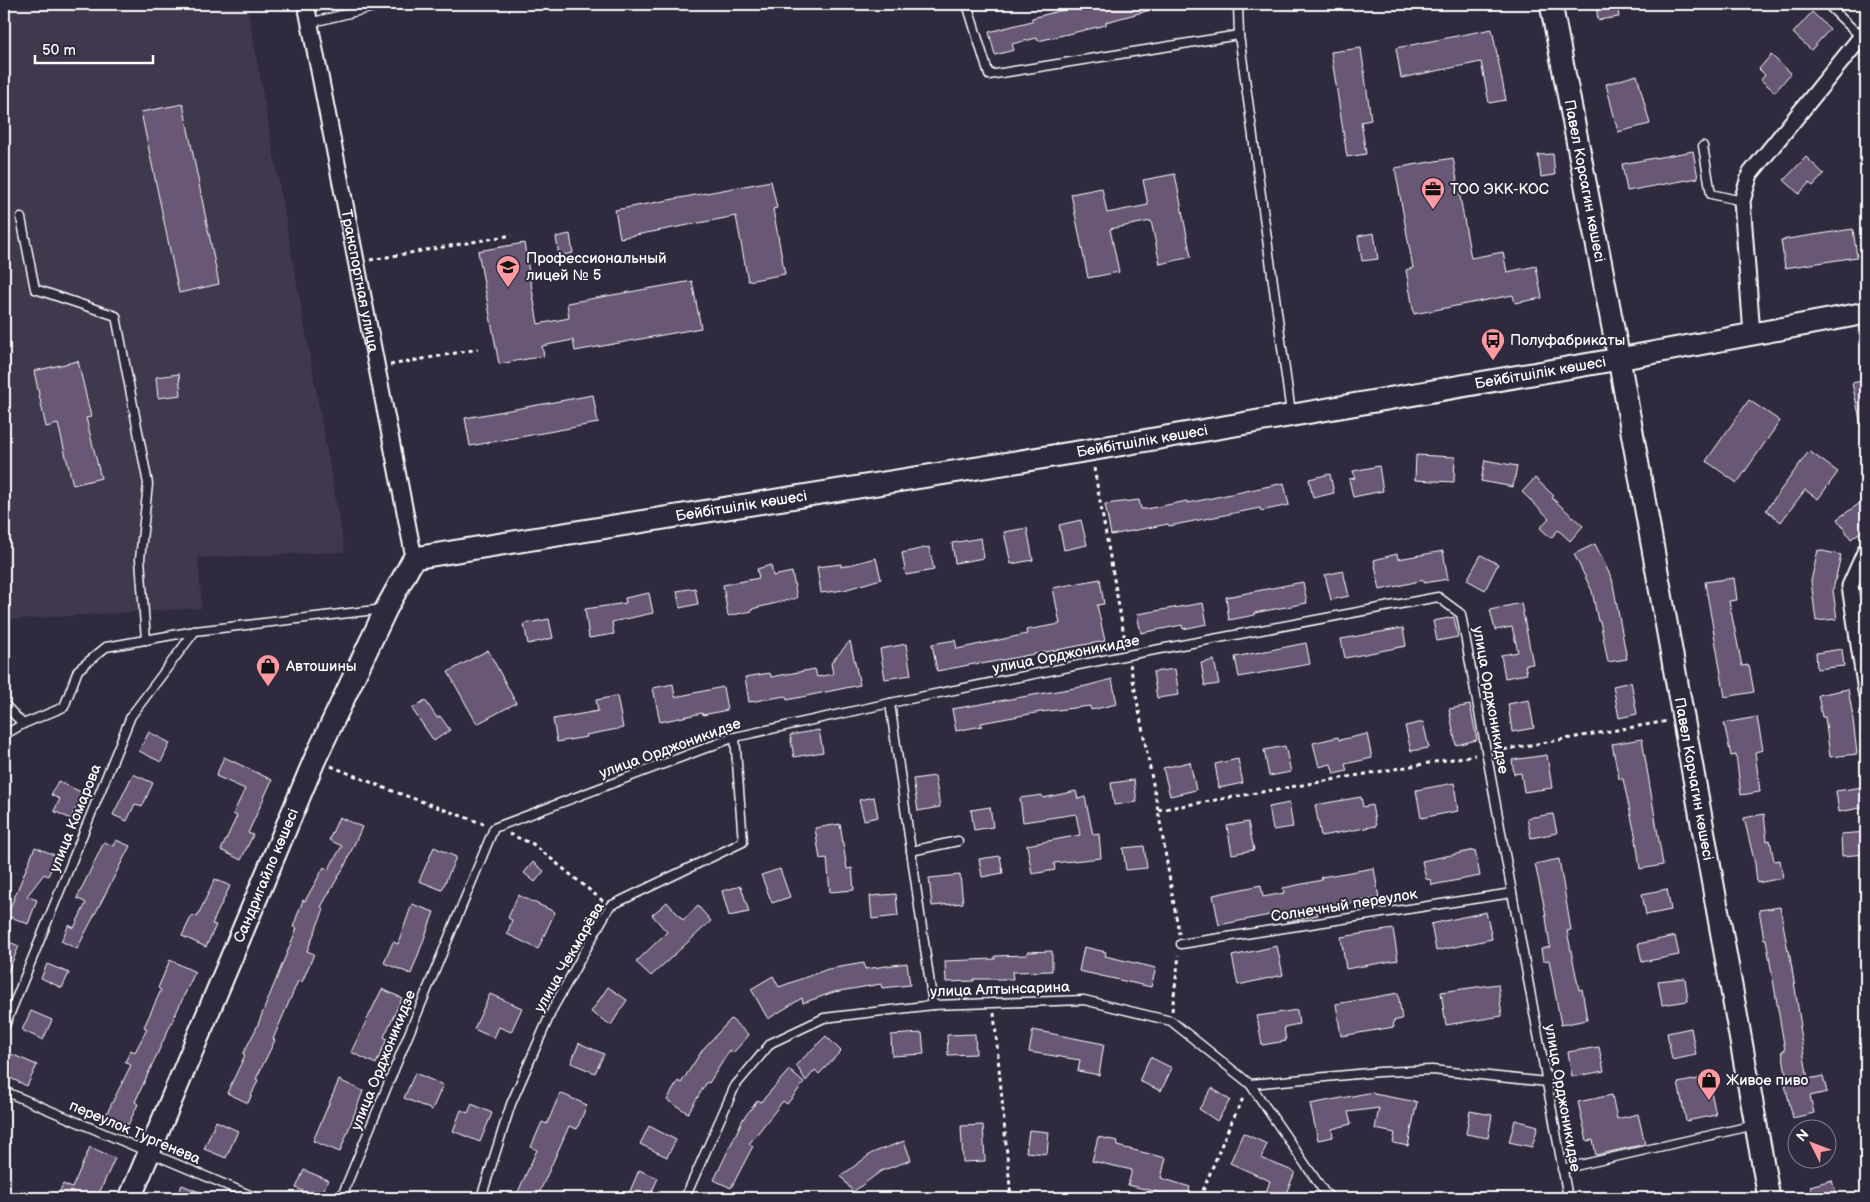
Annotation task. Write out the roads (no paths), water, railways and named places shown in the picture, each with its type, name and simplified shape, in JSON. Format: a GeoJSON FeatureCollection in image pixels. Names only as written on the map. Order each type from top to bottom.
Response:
{"type":"FeatureCollection","features":[{"type":"Feature","properties":{"kind":"street","name":"Транспортная улица"},"geometry":{"type":"LineString","coordinates":[[306,4],[414,558]]}},
{"type":"Feature","properties":{"kind":"street","name":"Павел Корсагин көшесі"},"geometry":{"type":"LineString","coordinates":[[1551,4],[1619,359]]}},
{"type":"Feature","properties":{"kind":"street"},"geometry":{"type":"LineString","coordinates":[[1752,334],[1742,201],[1750,174],[1864,37]]}},
{"type":"Feature","properties":{"kind":"street","name":"Бейбітшілік көшесі"},"geometry":{"type":"LineString","coordinates":[[414,558],[1090,450],[1619,359],[1866,313]]}},
{"type":"Feature","properties":{"kind":"street","name":"Павел Корчагин көшесі"},"geometry":{"type":"LineString","coordinates":[[1619,359],[1768,1198]]}},
{"type":"Feature","properties":{"kind":"street"},"geometry":{"type":"LineString","coordinates":[[1866,550],[1850,586],[1866,691]]}},
{"type":"Feature","properties":{"kind":"street","name":"Сандригайло көшесі"},"geometry":{"type":"LineString","coordinates":[[130,1198],[315,759],[386,609],[414,558]]}},
{"type":"Feature","properties":{"kind":"lane"},"geometry":{"type":"LineString","coordinates":[[309,23],[386,4]]}},
{"type":"Feature","properties":{"kind":"lane"},"geometry":{"type":"LineString","coordinates":[[967,4],[988,75],[1239,35]]}},
{"type":"Feature","properties":{"kind":"lane"},"geometry":{"type":"LineString","coordinates":[[1238,4],[1239,35],[1291,415]]}},
{"type":"Feature","properties":{"kind":"lane"},"geometry":{"type":"LineString","coordinates":[[1827,4],[1864,37]]}},
{"type":"Feature","properties":{"kind":"lane"},"geometry":{"type":"LineString","coordinates":[[1702,146],[1711,194],[1742,201]]}},
{"type":"Feature","properties":{"kind":"lane"},"geometry":{"type":"LineString","coordinates":[[21,218],[35,289],[116,316],[148,484],[140,559],[146,640]]}},
{"type":"Feature","properties":{"kind":"lane","name":"улица Орджоникидзе"},"geometry":{"type":"LineString","coordinates":[[341,1198],[494,828],[735,737],[890,703],[1128,655],[1438,597],[1462,614],[1568,1198]]}},
{"type":"Feature","properties":{"kind":"lane"},"geometry":{"type":"LineString","coordinates":[[4,735],[23,724],[64,707],[78,670],[106,646],[195,631],[386,609]]}},
{"type":"Feature","properties":{"kind":"lane","name":"улица Комарова"},"geometry":{"type":"LineString","coordinates":[[4,1028],[132,716],[195,631]]}},
{"type":"Feature","properties":{"kind":"lane"},"geometry":{"type":"LineString","coordinates":[[890,703],[933,1005]]}},
{"type":"Feature","properties":{"kind":"lane"},"geometry":{"type":"LineString","coordinates":[[4,704],[23,724]]}},
{"type":"Feature","properties":{"kind":"lane","name":"улица Чекмарёва"},"geometry":{"type":"LineString","coordinates":[[482,1198],[511,1104],[554,1008],[610,906],[743,842],[735,737]]}},
{"type":"Feature","properties":{"kind":"lane"},"geometry":{"type":"LineString","coordinates":[[911,851],[958,841]]}},
{"type":"Feature","properties":{"kind":"lane","name":"Солнечный переулок"},"geometry":{"type":"LineString","coordinates":[[1181,944],[1512,893]]}},
{"type":"Feature","properties":{"kind":"lane","name":"улица Алтынсарина"},"geometry":{"type":"LineString","coordinates":[[685,1198],[735,1086],[770,1043],[824,1018],[933,1005],[1084,1000],[1171,1021],[1250,1084],[1325,1193],[1331,1198]]}},
{"type":"Feature","properties":{"kind":"lane"},"geometry":{"type":"LineString","coordinates":[[1250,1084],[1379,1072],[1432,1070],[1547,1082]]}},
{"type":"Feature","properties":{"kind":"lane","name":"переулок Тургенева"},"geometry":{"type":"LineString","coordinates":[[4,1091],[257,1198]]}},
{"type":"Feature","properties":{"kind":"lane"},"geometry":{"type":"LineString","coordinates":[[1562,1169],[1756,1125]]}},
{"type":"Feature","properties":{"kind":"place","name":"ТОО ЭКК-КОС"},"geometry":{"type":"Point","coordinates":[1433,210]}},
{"type":"Feature","properties":{"kind":"place","name":"Профессиональный лицей № 5"},"geometry":{"type":"Point","coordinates":[508,288]}},
{"type":"Feature","properties":{"kind":"place","name":"Полуфабрикаты"},"geometry":{"type":"Point","coordinates":[1493,361]}},
{"type":"Feature","properties":{"kind":"place","name":"Автошины"},"geometry":{"type":"Point","coordinates":[268,687]}},
{"type":"Feature","properties":{"kind":"place","name":"Живое пиво"},"geometry":{"type":"Point","coordinates":[1709,1101]}}]}
